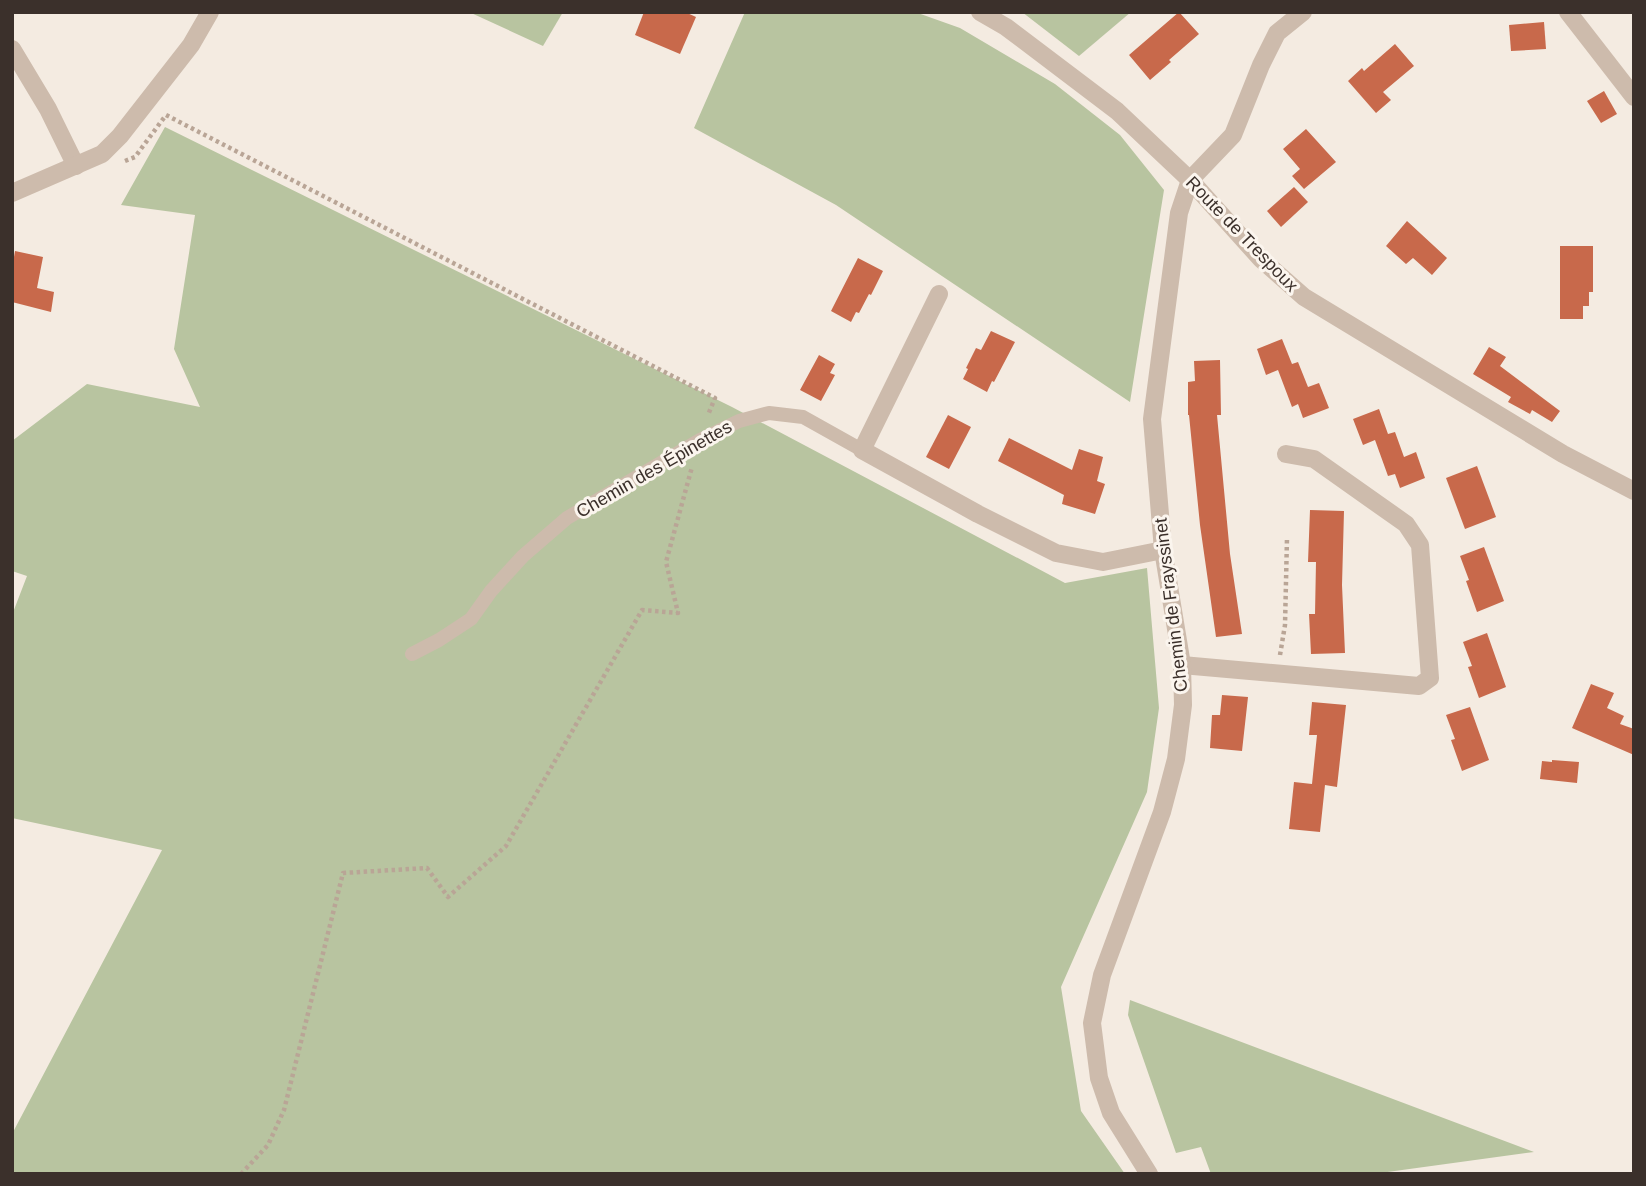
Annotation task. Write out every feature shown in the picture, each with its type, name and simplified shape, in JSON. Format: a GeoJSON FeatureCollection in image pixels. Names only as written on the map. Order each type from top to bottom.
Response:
{"type":"FeatureCollection","features":[{"type":"Feature","properties":{"kind":"street"},"geometry":{"type":"LineString","coordinates":[[12,193],[103,154],[191,45],[210,12]]}},
{"type":"Feature","properties":{"kind":"street","name":"Route de Trespoux"},"geometry":{"type":"LineString","coordinates":[[980,12],[1006,27],[1117,111],[1190,180],[1261,259],[1304,297],[1563,454],[1634,491]]}},
{"type":"Feature","properties":{"kind":"street"},"geometry":{"type":"LineString","coordinates":[[1190,180],[1233,135],[1277,33],[1303,12]]}},
{"type":"Feature","properties":{"kind":"street"},"geometry":{"type":"LineString","coordinates":[[1568,12],[1634,97]]}},
{"type":"Feature","properties":{"kind":"street"},"geometry":{"type":"LineString","coordinates":[[12,49],[48,109],[76,166]]}},
{"type":"Feature","properties":{"kind":"street","name":"Chemin de Frayssinet"},"geometry":{"type":"LineString","coordinates":[[1149,1174],[1111,1114],[1099,1078],[1092,1023],[1102,975],[1162,812],[1177,760],[1183,705],[1182,665],[1163,550],[1152,419],[1179,213],[1190,180]]}},
{"type":"Feature","properties":{"kind":"street"},"geometry":{"type":"LineString","coordinates":[[862,450],[939,293]]}},
{"type":"Feature","properties":{"kind":"street","name":"Chemin des Épinettes"},"geometry":{"type":"LineString","coordinates":[[862,450],[978,514],[1056,553],[1102,562],[1163,550]]}},
{"type":"Feature","properties":{"kind":"street"},"geometry":{"type":"LineString","coordinates":[[1182,665],[1419,685],[1430,678],[1420,545],[1406,524],[1314,459],[1286,454]]}},
{"type":"Feature","properties":{"kind":"lane","name":"Chemin des Épinettes"},"geometry":{"type":"LineString","coordinates":[[412,654],[471,619],[491,591],[523,556],[567,518],[699,440],[739,421],[769,413],[803,417],[862,450]]}},
{"type":"Feature","properties":{"kind":"path"},"geometry":{"type":"LineString","coordinates":[[124,161],[135,157],[166,115],[715,398],[699,440],[666,562],[678,613],[642,610],[506,845],[448,897],[427,868],[343,873],[284,1110],[268,1145],[241,1174]]}},
{"type":"Feature","properties":{"kind":"path"},"geometry":{"type":"LineString","coordinates":[[1276,673],[1285,625],[1287,538]]}},
{"type":"Feature","properties":{"kind":"green space"},"geometry":{"type":"Polygon","coordinates":[[[469,12],[563,12],[543,46],[469,12]]]}},
{"type":"Feature","properties":{"kind":"green space"},"geometry":{"type":"Polygon","coordinates":[[[745,12],[915,12],[960,28],[1055,84],[1120,135],[1164,190],[1130,402],[836,205],[694,128],[745,12]]]}},
{"type":"Feature","properties":{"kind":"green space"},"geometry":{"type":"Polygon","coordinates":[[[1022,12],[1131,12],[1079,56],[1022,12]]]}},
{"type":"Feature","properties":{"kind":"green space"},"geometry":{"type":"Polygon","coordinates":[[[165,127],[732,407],[1065,583],[1147,568],[1159,708],[1147,792],[1061,987],[1081,1111],[1125,1174],[12,1174],[12,1134],[162,850],[12,818],[12,615],[27,576],[12,571],[12,441],[87,384],[200,407],[174,349],[195,215],[121,205],[165,127]]]}},
{"type":"Feature","properties":{"kind":"green space"},"geometry":{"type":"Polygon","coordinates":[[[1130,1000],[1534,1152],[1373,1174],[1211,1174],[1201,1147],[1176,1153],[1128,1015],[1130,1000]]]}},
{"type":"Feature","properties":{"kind":"building"},"geometry":{"type":"Polygon","coordinates":[[[644,12],[685,12],[696,17],[680,54],[635,35],[644,12]]]}},
{"type":"Feature","properties":{"kind":"building"},"geometry":{"type":"Polygon","coordinates":[[[1179,12],[1199,34],[1150,80],[1129,55],[1179,12]]]}},
{"type":"Feature","properties":{"kind":"building"},"geometry":{"type":"Polygon","coordinates":[[[1544,22],[1546,49],[1511,51],[1509,25],[1544,22]]]}},
{"type":"Feature","properties":{"kind":"building"},"geometry":{"type":"Polygon","coordinates":[[[1395,44],[1414,66],[1383,92],[1391,100],[1376,113],[1348,81],[1395,44]]]}},
{"type":"Feature","properties":{"kind":"building"},"geometry":{"type":"Polygon","coordinates":[[[1604,91],[1617,114],[1601,123],[1587,101],[1604,91]]]}},
{"type":"Feature","properties":{"kind":"building"},"geometry":{"type":"Polygon","coordinates":[[[1306,129],[1336,162],[1304,189],[1292,176],[1300,169],[1283,149],[1306,129]]]}},
{"type":"Feature","properties":{"kind":"building"},"geometry":{"type":"Polygon","coordinates":[[[1294,187],[1308,202],[1281,227],[1267,211],[1294,187]]]}},
{"type":"Feature","properties":{"kind":"building"},"geometry":{"type":"Polygon","coordinates":[[[1407,221],[1447,258],[1432,275],[1413,258],[1406,264],[1386,246],[1407,221]]]}},
{"type":"Feature","properties":{"kind":"building"},"geometry":{"type":"Polygon","coordinates":[[[1560,246],[1593,246],[1593,292],[1589,292],[1589,306],[1583,306],[1583,319],[1560,319],[1560,246]]]}},
{"type":"Feature","properties":{"kind":"building"},"geometry":{"type":"Polygon","coordinates":[[[15,251],[43,257],[37,288],[54,292],[51,312],[12,302],[12,257],[15,251]]]}},
{"type":"Feature","properties":{"kind":"building"},"geometry":{"type":"Polygon","coordinates":[[[858,258],[883,271],[871,295],[869,294],[851,322],[831,311],[858,258]]]}},
{"type":"Feature","properties":{"kind":"building"},"geometry":{"type":"Polygon","coordinates":[[[991,331],[1015,342],[987,392],[963,379],[976,348],[981,350],[991,331]]]}},
{"type":"Feature","properties":{"kind":"building"},"geometry":{"type":"Polygon","coordinates":[[[1282,339],[1292,364],[1298,362],[1308,387],[1319,383],[1329,408],[1303,418],[1298,404],[1292,407],[1278,370],[1266,375],[1257,349],[1282,339]]]}},
{"type":"Feature","properties":{"kind":"building"},"geometry":{"type":"Polygon","coordinates":[[[1489,347],[1506,357],[1500,366],[1560,411],[1552,422],[1532,410],[1530,414],[1508,402],[1511,397],[1473,374],[1489,347]]]}},
{"type":"Feature","properties":{"kind":"building"},"geometry":{"type":"Polygon","coordinates":[[[819,355],[835,364],[830,373],[835,375],[821,401],[800,390],[819,355]]]}},
{"type":"Feature","properties":{"kind":"building"},"geometry":{"type":"Polygon","coordinates":[[[1220,360],[1221,415],[1217,415],[1230,554],[1242,634],[1216,637],[1200,525],[1188,415],[1188,382],[1195,381],[1194,361],[1220,360]]]}},
{"type":"Feature","properties":{"kind":"building"},"geometry":{"type":"Polygon","coordinates":[[[1379,409],[1388,434],[1395,432],[1404,457],[1416,452],[1425,478],[1400,488],[1395,474],[1388,476],[1375,440],[1363,445],[1353,419],[1379,409]]]}},
{"type":"Feature","properties":{"kind":"building"},"geometry":{"type":"Polygon","coordinates":[[[948,415],[971,427],[949,469],[926,457],[948,415]]]}},
{"type":"Feature","properties":{"kind":"building"},"geometry":{"type":"Polygon","coordinates":[[[1009,438],[1072,470],[1079,449],[1103,457],[1097,481],[1105,484],[1095,514],[1062,504],[1064,495],[998,461],[1009,438]]]}},
{"type":"Feature","properties":{"kind":"building"},"geometry":{"type":"Polygon","coordinates":[[[1477,466],[1496,517],[1465,529],[1446,478],[1477,466]]]}},
{"type":"Feature","properties":{"kind":"building"},"geometry":{"type":"Polygon","coordinates":[[[1310,510],[1344,511],[1342,585],[1345,653],[1311,654],[1309,614],[1315,614],[1316,562],[1308,562],[1310,510]]]}},
{"type":"Feature","properties":{"kind":"building"},"geometry":{"type":"Polygon","coordinates":[[[1484,547],[1504,601],[1477,612],[1460,556],[1484,547]]]}},
{"type":"Feature","properties":{"kind":"building"},"geometry":{"type":"Polygon","coordinates":[[[1487,633],[1506,687],[1479,698],[1463,642],[1487,633]]]}},
{"type":"Feature","properties":{"kind":"building"},"geometry":{"type":"Polygon","coordinates":[[[1591,684],[1614,693],[1607,708],[1624,716],[1620,724],[1634,729],[1634,755],[1572,728],[1591,684]]]}},
{"type":"Feature","properties":{"kind":"building"},"geometry":{"type":"Polygon","coordinates":[[[1222,695],[1248,697],[1242,751],[1210,748],[1212,715],[1220,715],[1222,695]]]}},
{"type":"Feature","properties":{"kind":"building"},"geometry":{"type":"Polygon","coordinates":[[[1312,702],[1346,705],[1337,787],[1325,785],[1320,832],[1289,829],[1294,782],[1312,784],[1317,735],[1309,735],[1312,702]]]}},
{"type":"Feature","properties":{"kind":"building"},"geometry":{"type":"Polygon","coordinates":[[[1470,707],[1489,760],[1462,771],[1446,715],[1470,707]]]}},
{"type":"Feature","properties":{"kind":"building"},"geometry":{"type":"Polygon","coordinates":[[[1542,761],[1579,762],[1577,783],[1540,779],[1542,761]]]}}]}
